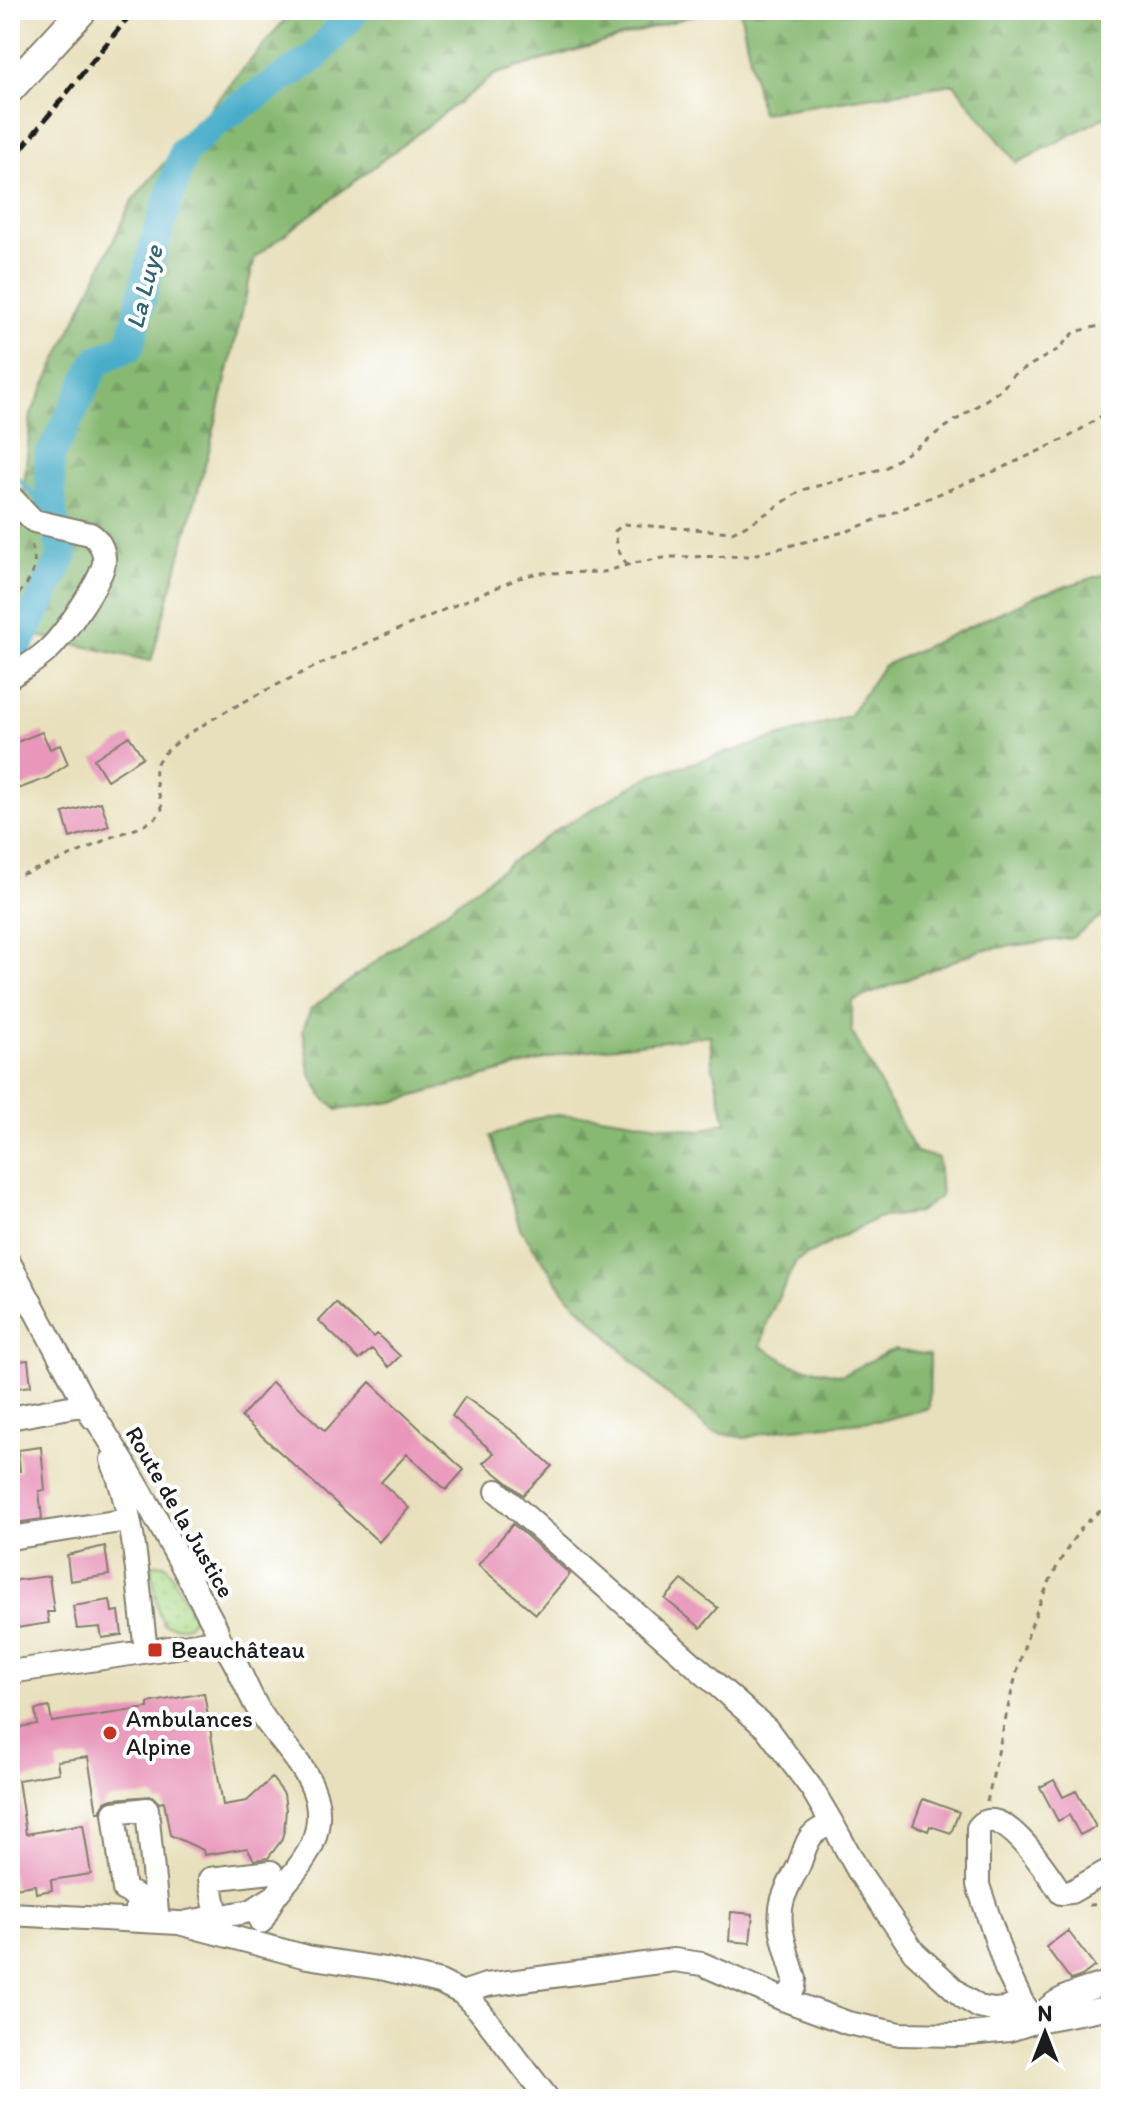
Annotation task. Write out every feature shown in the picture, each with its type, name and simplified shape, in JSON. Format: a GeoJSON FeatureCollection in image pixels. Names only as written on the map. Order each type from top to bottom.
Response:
{"type":"FeatureCollection","features":[{"type":"Feature","properties":{"kind":"main road"},"geometry":{"type":"LineString","coordinates":[[15,83],[66,10]]}},
{"type":"Feature","properties":{"kind":"main road"},"geometry":{"type":"LineString","coordinates":[[15,83],[83,10]]}},
{"type":"Feature","properties":{"kind":"street"},"geometry":{"type":"LineString","coordinates":[[10,496],[34,521],[35,532],[75,530],[97,539],[102,546],[103,566],[83,602],[51,647],[10,677]]}},
{"type":"Feature","properties":{"kind":"street","name":"Route de la Justice"},"geometry":{"type":"LineString","coordinates":[[10,1264],[86,1404],[117,1473],[129,1526],[146,1651]]}},
{"type":"Feature","properties":{"kind":"street"},"geometry":{"type":"LineString","coordinates":[[10,1418],[86,1404]]}},
{"type":"Feature","properties":{"kind":"street","name":"Route de la Justice"},"geometry":{"type":"LineString","coordinates":[[86,1404],[128,1468],[161,1527],[216,1628],[219,1643],[232,1657],[254,1702],[302,1765],[316,1792],[318,1809],[313,1843],[295,1874],[245,1924]]}},
{"type":"Feature","properties":{"kind":"street"},"geometry":{"type":"LineString","coordinates":[[497,1491],[767,1729],[812,1789],[859,1872],[914,1952],[963,1997],[979,2007],[1006,2009],[1022,2002]]}},
{"type":"Feature","properties":{"kind":"street"},"geometry":{"type":"LineString","coordinates":[[10,1538],[129,1526],[161,1527]]}},
{"type":"Feature","properties":{"kind":"street"},"geometry":{"type":"LineString","coordinates":[[10,1672],[219,1643]]}},
{"type":"Feature","properties":{"kind":"street"},"geometry":{"type":"LineString","coordinates":[[124,1890],[114,1813],[147,1809],[158,1922]]}},
{"type":"Feature","properties":{"kind":"street"},"geometry":{"type":"LineString","coordinates":[[1037,2021],[1022,2002],[1006,1969],[978,1885],[978,1828],[982,1822],[993,1819],[1004,1824],[1038,1859],[1061,1893],[1071,1892],[1111,1869]]}},
{"type":"Feature","properties":{"kind":"street"},"geometry":{"type":"LineString","coordinates":[[785,2000],[794,1987],[795,1979],[780,1927],[783,1899],[805,1844],[819,1828],[833,1825]]}},
{"type":"Feature","properties":{"kind":"street"},"geometry":{"type":"LineString","coordinates":[[271,1872],[210,1879],[245,1924],[284,1951],[416,1975],[462,1993],[479,2010],[548,2099]]}},
{"type":"Feature","properties":{"kind":"street"},"geometry":{"type":"LineString","coordinates":[[124,1890],[155,1885]]}},
{"type":"Feature","properties":{"kind":"street"},"geometry":{"type":"LineString","coordinates":[[124,1890],[137,1896],[158,1922],[245,1924]]}},
{"type":"Feature","properties":{"kind":"street"},"geometry":{"type":"LineString","coordinates":[[10,1914],[245,1924]]}},
{"type":"Feature","properties":{"kind":"street"},"geometry":{"type":"LineString","coordinates":[[462,1993],[486,1985],[674,1960],[702,1964],[848,2023],[900,2034],[959,2035],[1009,2030],[1037,2021],[1111,2007]]}},
{"type":"Feature","properties":{"kind":"street"},"geometry":{"type":"LineString","coordinates":[[1037,2021],[1046,2008],[1074,1994],[1111,1982]]}},
{"type":"Feature","properties":{"kind":"path"},"geometry":{"type":"LineString","coordinates":[[627,565],[618,550],[615,531],[624,524],[732,532],[802,490],[885,468],[1002,389],[1013,375],[1057,350],[1075,332],[1111,323]]}},
{"type":"Feature","properties":{"kind":"path"},"geometry":{"type":"LineString","coordinates":[[10,878],[88,850],[108,838],[137,830],[151,822],[162,812],[162,797],[154,778],[156,764],[176,742],[288,678],[519,578],[538,573],[604,572],[669,557],[749,556],[848,531],[1000,469],[1069,437],[1111,410]]}},
{"type":"Feature","properties":{"kind":"path"},"geometry":{"type":"LineString","coordinates":[[10,603],[34,572],[35,532]]}},
{"type":"Feature","properties":{"kind":"path"},"geometry":{"type":"LineString","coordinates":[[982,1822],[1027,1633],[1038,1602],[1080,1528],[1111,1502]]}},
{"type":"Feature","properties":{"kind":"green space"},"geometry":{"type":"Polygon","coordinates":[[[293,10],[712,10],[496,74],[255,257],[210,447],[151,661],[10,630],[31,414],[132,201],[293,10]]]}},
{"type":"Feature","properties":{"kind":"green space"},"geometry":{"type":"Polygon","coordinates":[[[740,10],[1111,10],[1111,114],[1017,163],[954,84],[761,113],[740,10]]]}},
{"type":"Feature","properties":{"kind":"green space"},"geometry":{"type":"Polygon","coordinates":[[[1111,572],[1111,910],[1072,938],[981,950],[852,1001],[852,1032],[916,1152],[938,1158],[941,1196],[917,1213],[877,1218],[796,1261],[768,1319],[761,1346],[792,1365],[842,1375],[894,1349],[930,1355],[929,1408],[884,1420],[783,1429],[745,1438],[712,1432],[661,1389],[566,1294],[520,1228],[491,1136],[546,1115],[594,1115],[699,1131],[726,1122],[712,1063],[710,1035],[567,1053],[393,1102],[338,1110],[323,1097],[310,1073],[303,1029],[311,1009],[554,831],[652,775],[849,716],[883,666],[1038,595],[1111,572]]]}},
{"type":"Feature","properties":{"kind":"green space"},"geometry":{"type":"Polygon","coordinates":[[[153,1564],[168,1567],[194,1618],[185,1626],[164,1624],[158,1612],[151,1569],[153,1564]]]}},
{"type":"Feature","properties":{"kind":"building"},"geometry":{"type":"Polygon","coordinates":[[[42,732],[50,749],[60,745],[68,764],[47,778],[10,792],[12,744],[42,732]]]}},
{"type":"Feature","properties":{"kind":"building"},"geometry":{"type":"Polygon","coordinates":[[[129,736],[143,757],[107,780],[94,759],[129,736]]]}},
{"type":"Feature","properties":{"kind":"building"},"geometry":{"type":"Polygon","coordinates":[[[101,802],[109,826],[70,838],[63,813],[101,802]]]}},
{"type":"Feature","properties":{"kind":"building"},"geometry":{"type":"Polygon","coordinates":[[[336,1303],[373,1337],[377,1334],[400,1356],[389,1367],[372,1349],[359,1360],[319,1321],[336,1303]]]}},
{"type":"Feature","properties":{"kind":"building"},"geometry":{"type":"Polygon","coordinates":[[[28,1360],[31,1386],[10,1389],[10,1362],[28,1360]]]}},
{"type":"Feature","properties":{"kind":"building"},"geometry":{"type":"Polygon","coordinates":[[[272,1382],[325,1431],[370,1382],[464,1470],[446,1490],[407,1454],[381,1482],[409,1508],[379,1542],[241,1417],[272,1382]]]}},
{"type":"Feature","properties":{"kind":"building"},"geometry":{"type":"Polygon","coordinates":[[[465,1397],[518,1435],[552,1466],[523,1495],[483,1463],[494,1453],[452,1416],[465,1397]]]}},
{"type":"Feature","properties":{"kind":"building"},"geometry":{"type":"Polygon","coordinates":[[[41,1447],[45,1490],[39,1491],[42,1519],[10,1524],[10,1473],[20,1471],[18,1450],[41,1447]]]}},
{"type":"Feature","properties":{"kind":"building"},"geometry":{"type":"Polygon","coordinates":[[[513,1524],[570,1574],[536,1614],[478,1565],[513,1524]]]}},
{"type":"Feature","properties":{"kind":"building"},"geometry":{"type":"Polygon","coordinates":[[[105,1546],[109,1575],[70,1581],[67,1555],[105,1546]]]}},
{"type":"Feature","properties":{"kind":"building"},"geometry":{"type":"Polygon","coordinates":[[[49,1576],[54,1612],[47,1612],[49,1623],[10,1629],[10,1581],[49,1576]]]}},
{"type":"Feature","properties":{"kind":"building"},"geometry":{"type":"Polygon","coordinates":[[[682,1580],[718,1608],[701,1628],[665,1599],[682,1580]]]}},
{"type":"Feature","properties":{"kind":"building"},"geometry":{"type":"Polygon","coordinates":[[[110,1600],[112,1612],[119,1611],[122,1635],[102,1638],[100,1627],[77,1629],[73,1606],[110,1600]]]}},
{"type":"Feature","properties":{"kind":"building"},"geometry":{"type":"Polygon","coordinates":[[[204,1693],[223,1805],[247,1801],[272,1778],[284,1794],[284,1831],[281,1841],[268,1858],[254,1860],[247,1848],[204,1855],[203,1850],[170,1835],[164,1802],[159,1803],[152,1796],[112,1799],[97,1812],[88,1757],[57,1761],[59,1773],[18,1780],[26,1834],[83,1824],[91,1874],[51,1880],[52,1890],[36,1893],[35,1885],[15,1888],[10,1868],[10,1758],[14,1758],[10,1729],[37,1724],[35,1710],[49,1707],[52,1722],[148,1708],[148,1703],[204,1693]]]}},
{"type":"Feature","properties":{"kind":"building"},"geometry":{"type":"Polygon","coordinates":[[[1054,1780],[1063,1797],[1076,1791],[1096,1827],[1080,1835],[1069,1815],[1058,1821],[1040,1787],[1054,1780]]]}},
{"type":"Feature","properties":{"kind":"building"},"geometry":{"type":"Polygon","coordinates":[[[923,1799],[959,1812],[951,1833],[930,1826],[928,1831],[913,1825],[923,1799]]]}},
{"type":"Feature","properties":{"kind":"building"},"geometry":{"type":"Polygon","coordinates":[[[731,1912],[753,1914],[750,1943],[729,1941],[731,1912]]]}},
{"type":"Feature","properties":{"kind":"building"},"geometry":{"type":"Polygon","coordinates":[[[1068,1931],[1095,1966],[1071,1980],[1046,1947],[1068,1931]]]}},
{"type":"Feature","properties":{"kind":"waterway","name":"La Luye"},"geometry":{"type":"LineString","coordinates":[[10,651],[20,643],[63,555],[52,514],[49,458],[97,361],[130,346],[156,238],[184,151],[216,122],[315,57],[356,10]]}},
{"type":"Feature","properties":{"kind":"waterway"},"geometry":{"type":"LineString","coordinates":[[10,470],[52,514]]}},
{"type":"Feature","properties":{"kind":"railway"},"geometry":{"type":"LineString","coordinates":[[10,163],[134,10]]}},
{"type":"Feature","properties":{"kind":"place","name":"Beauchâteau"},"geometry":{"type":"Point","coordinates":[155,1650]}},
{"type":"Feature","properties":{"kind":"place","name":"Ambulances Alpine"},"geometry":{"type":"Point","coordinates":[110,1733]}}]}
